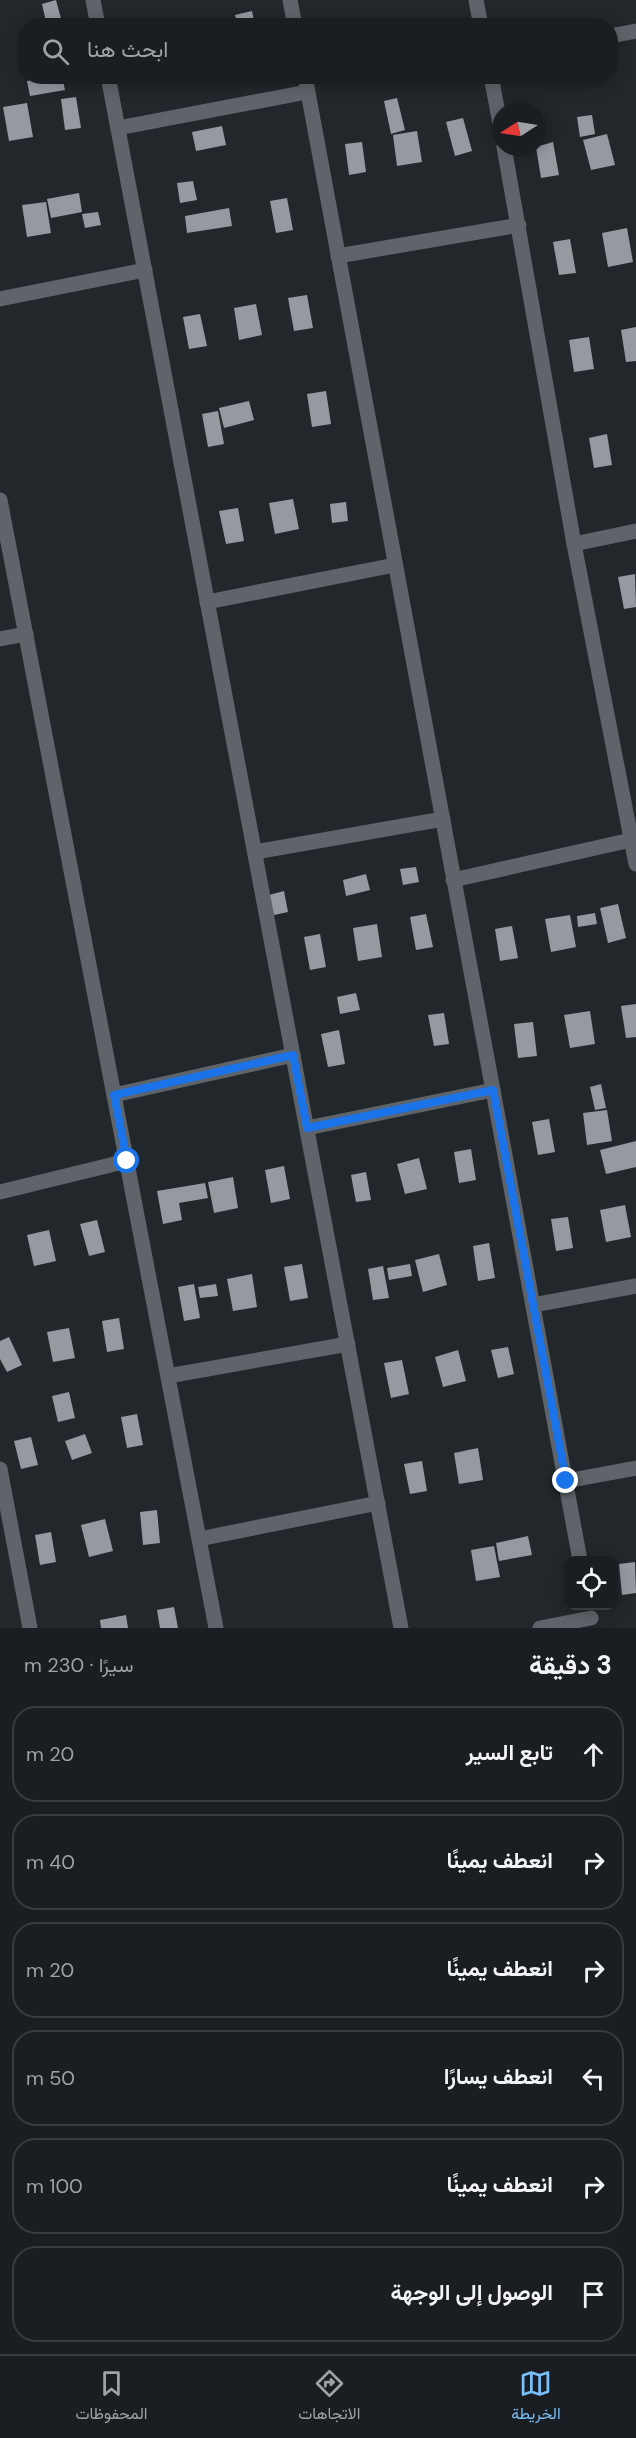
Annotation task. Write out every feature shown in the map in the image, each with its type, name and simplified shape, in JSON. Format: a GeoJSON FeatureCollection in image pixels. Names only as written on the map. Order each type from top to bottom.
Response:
{"type":"FeatureCollection","features":[{"type":"Feature","properties":{"kind":"street"},"geometry":{"type":"LineString","coordinates":[[93,0],[96,18]]}},
{"type":"Feature","properties":{"kind":"street"},"geometry":{"type":"LineString","coordinates":[[290,0],[293,18]]}},
{"type":"Feature","properties":{"kind":"street"},"geometry":{"type":"LineString","coordinates":[[476,0],[479,18]]}},
{"type":"Feature","properties":{"kind":"street"},"geometry":{"type":"LineString","coordinates":[[618,34],[636,31]]}},
{"type":"Feature","properties":{"kind":"street"},"geometry":{"type":"LineString","coordinates":[[110,84],[401,1628]]}},
{"type":"Feature","properties":{"kind":"street"},"geometry":{"type":"LineString","coordinates":[[118,128],[306,84],[579,1556]]}},
{"type":"Feature","properties":{"kind":"street"},"geometry":{"type":"LineString","coordinates":[[493,84],[496,102]]}},
{"type":"Feature","properties":{"kind":"street"},"geometry":{"type":"LineString","coordinates":[[506,156],[574,544],[636,864]]}},
{"type":"Feature","properties":{"kind":"street"},"geometry":{"type":"LineString","coordinates":[[338,256],[519,225]]}},
{"type":"Feature","properties":{"kind":"street"},"geometry":{"type":"LineString","coordinates":[[0,299],[145,270]]}},
{"type":"Feature","properties":{"kind":"street"},"geometry":{"type":"LineString","coordinates":[[0,500],[216,1628]]}},
{"type":"Feature","properties":{"kind":"street"},"geometry":{"type":"LineString","coordinates":[[574,544],[636,531]]}},
{"type":"Feature","properties":{"kind":"street"},"geometry":{"type":"LineString","coordinates":[[207,603],[395,565]]}},
{"type":"Feature","properties":{"kind":"street"},"geometry":{"type":"LineString","coordinates":[[0,639],[26,634]]}},
{"type":"Feature","properties":{"kind":"street"},"geometry":{"type":"LineString","coordinates":[[255,852],[442,819]]}},
{"type":"Feature","properties":{"kind":"street"},"geometry":{"type":"LineString","coordinates":[[453,880],[631,840]]}},
{"type":"Feature","properties":{"kind":"street"},"geometry":{"type":"LineString","coordinates":[[114,1095],[293,1055]]}},
{"type":"Feature","properties":{"kind":"street"},"geometry":{"type":"LineString","coordinates":[[307,1128],[493,1090]]}},
{"type":"Feature","properties":{"kind":"street"},"geometry":{"type":"LineString","coordinates":[[0,1192],[127,1161]]}},
{"type":"Feature","properties":{"kind":"street"},"geometry":{"type":"LineString","coordinates":[[533,1305],[636,1286]]}},
{"type":"Feature","properties":{"kind":"street"},"geometry":{"type":"LineString","coordinates":[[168,1376],[348,1344]]}},
{"type":"Feature","properties":{"kind":"street"},"geometry":{"type":"LineString","coordinates":[[566,1481],[636,1468]]}},
{"type":"Feature","properties":{"kind":"street"},"geometry":{"type":"LineString","coordinates":[[0,1469],[30,1628]]}},
{"type":"Feature","properties":{"kind":"street"},"geometry":{"type":"LineString","coordinates":[[199,1539],[378,1503]]}},
{"type":"Feature","properties":{"kind":"street"},"geometry":{"type":"LineString","coordinates":[[540,1628],[591,1617]]}},
{"type":"Feature","properties":{"kind":"building"},"geometry":{"type":"Polygon","coordinates":[[[56,0],[61,18],[45,18],[42,4],[56,0]]]}},
{"type":"Feature","properties":{"kind":"building"},"geometry":{"type":"Polygon","coordinates":[[[252,11],[253,18],[236,18],[235,15],[252,11]]]}},
{"type":"Feature","properties":{"kind":"building"},"geometry":{"type":"Polygon","coordinates":[[[28,84],[64,84],[65,90],[30,96],[28,84]]]}},
{"type":"Feature","properties":{"kind":"building"},"geometry":{"type":"Polygon","coordinates":[[[76,97],[81,128],[65,130],[61,99],[76,97]]]}},
{"type":"Feature","properties":{"kind":"building"},"geometry":{"type":"Polygon","coordinates":[[[397,98],[405,130],[391,134],[384,101],[397,98]]]}},
{"type":"Feature","properties":{"kind":"building"},"geometry":{"type":"Polygon","coordinates":[[[27,103],[33,137],[9,141],[3,107],[27,103]]]}},
{"type":"Feature","properties":{"kind":"building"},"geometry":{"type":"Polygon","coordinates":[[[592,115],[595,134],[580,137],[577,117],[592,115]]]}},
{"type":"Feature","properties":{"kind":"building"},"geometry":{"type":"Polygon","coordinates":[[[463,118],[472,151],[455,156],[446,122],[463,118]]]}},
{"type":"Feature","properties":{"kind":"building"},"geometry":{"type":"Polygon","coordinates":[[[222,126],[226,145],[196,151],[192,132],[222,126]]]}},
{"type":"Feature","properties":{"kind":"building"},"geometry":{"type":"Polygon","coordinates":[[[417,131],[422,162],[397,166],[393,135],[417,131]]]}},
{"type":"Feature","properties":{"kind":"building"},"geometry":{"type":"Polygon","coordinates":[[[607,134],[615,165],[591,170],[583,140],[607,134]]]}},
{"type":"Feature","properties":{"kind":"building"},"geometry":{"type":"Polygon","coordinates":[[[362,142],[366,172],[349,175],[345,144],[362,142]]]}},
{"type":"Feature","properties":{"kind":"building"},"geometry":{"type":"Polygon","coordinates":[[[553,142],[559,175],[541,178],[537,156],[546,156],[546,144],[553,142]]]}},
{"type":"Feature","properties":{"kind":"building"},"geometry":{"type":"Polygon","coordinates":[[[193,181],[197,200],[180,203],[177,183],[193,181]]]}},
{"type":"Feature","properties":{"kind":"building"},"geometry":{"type":"Polygon","coordinates":[[[79,193],[82,212],[51,218],[47,199],[79,193]]]}},
{"type":"Feature","properties":{"kind":"building"},"geometry":{"type":"Polygon","coordinates":[[[287,198],[293,230],[276,233],[270,201],[287,198]]]}},
{"type":"Feature","properties":{"kind":"building"},"geometry":{"type":"Polygon","coordinates":[[[46,202],[51,233],[27,237],[22,205],[46,202]]]}},
{"type":"Feature","properties":{"kind":"building"},"geometry":{"type":"Polygon","coordinates":[[[229,208],[232,226],[187,233],[185,216],[229,208]]]}},
{"type":"Feature","properties":{"kind":"building"},"geometry":{"type":"Polygon","coordinates":[[[98,212],[101,225],[85,228],[82,214],[98,212]]]}},
{"type":"Feature","properties":{"kind":"building"},"geometry":{"type":"Polygon","coordinates":[[[627,228],[633,262],[608,267],[602,233],[627,228]]]}},
{"type":"Feature","properties":{"kind":"building"},"geometry":{"type":"Polygon","coordinates":[[[570,239],[576,273],[559,275],[553,242],[570,239]]]}},
{"type":"Feature","properties":{"kind":"building"},"geometry":{"type":"Polygon","coordinates":[[[307,295],[313,328],[294,331],[288,298],[307,295]]]}},
{"type":"Feature","properties":{"kind":"building"},"geometry":{"type":"Polygon","coordinates":[[[256,304],[262,335],[239,340],[234,308],[256,304]]]}},
{"type":"Feature","properties":{"kind":"building"},"geometry":{"type":"Polygon","coordinates":[[[200,314],[207,346],[189,349],[183,317],[200,314]]]}},
{"type":"Feature","properties":{"kind":"building"},"geometry":{"type":"Polygon","coordinates":[[[636,327],[636,361],[626,362],[621,330],[636,327]]]}},
{"type":"Feature","properties":{"kind":"building"},"geometry":{"type":"Polygon","coordinates":[[[589,337],[594,369],[574,372],[569,340],[589,337]]]}},
{"type":"Feature","properties":{"kind":"building"},"geometry":{"type":"Polygon","coordinates":[[[326,391],[331,424],[312,427],[307,394],[326,391]]]}},
{"type":"Feature","properties":{"kind":"building"},"geometry":{"type":"Polygon","coordinates":[[[249,401],[254,420],[224,428],[219,408],[249,401]]]}},
{"type":"Feature","properties":{"kind":"building"},"geometry":{"type":"Polygon","coordinates":[[[218,411],[224,444],[208,447],[202,414],[218,411]]]}},
{"type":"Feature","properties":{"kind":"building"},"geometry":{"type":"Polygon","coordinates":[[[607,434],[612,465],[594,468],[589,438],[607,434]]]}},
{"type":"Feature","properties":{"kind":"building"},"geometry":{"type":"Polygon","coordinates":[[[293,499],[299,529],[275,534],[269,503],[293,499]]]}},
{"type":"Feature","properties":{"kind":"building"},"geometry":{"type":"Polygon","coordinates":[[[346,502],[348,521],[332,523],[330,504],[346,502]]]}},
{"type":"Feature","properties":{"kind":"building"},"geometry":{"type":"Polygon","coordinates":[[[238,508],[244,541],[226,544],[219,511],[238,508]]]}},
{"type":"Feature","properties":{"kind":"building"},"geometry":{"type":"Polygon","coordinates":[[[635,574],[636,607],[624,609],[618,577],[635,574]]]}},
{"type":"Feature","properties":{"kind":"building"},"geometry":{"type":"Polygon","coordinates":[[[416,867],[419,882],[403,885],[400,869],[416,867]]]}},
{"type":"Feature","properties":{"kind":"building"},"geometry":{"type":"Polygon","coordinates":[[[366,874],[370,890],[346,896],[343,880],[366,874]]]}},
{"type":"Feature","properties":{"kind":"building"},"geometry":{"type":"Polygon","coordinates":[[[284,891],[288,912],[274,915],[269,895],[284,891]]]}},
{"type":"Feature","properties":{"kind":"building"},"geometry":{"type":"Polygon","coordinates":[[[618,904],[626,938],[608,943],[600,908],[618,904]]]}},
{"type":"Feature","properties":{"kind":"building"},"geometry":{"type":"Polygon","coordinates":[[[595,913],[597,924],[578,927],[577,916],[595,913]]]}},
{"type":"Feature","properties":{"kind":"building"},"geometry":{"type":"Polygon","coordinates":[[[426,914],[433,947],[416,950],[410,917],[426,914]]]}},
{"type":"Feature","properties":{"kind":"building"},"geometry":{"type":"Polygon","coordinates":[[[570,915],[576,947],[551,952],[545,919],[570,915]]]}},
{"type":"Feature","properties":{"kind":"building"},"geometry":{"type":"Polygon","coordinates":[[[377,924],[382,957],[358,961],[353,928],[377,924]]]}},
{"type":"Feature","properties":{"kind":"building"},"geometry":{"type":"Polygon","coordinates":[[[512,926],[518,958],[500,961],[495,929],[512,926]]]}},
{"type":"Feature","properties":{"kind":"building"},"geometry":{"type":"Polygon","coordinates":[[[320,934],[326,967],[310,970],[304,937],[320,934]]]}},
{"type":"Feature","properties":{"kind":"building"},"geometry":{"type":"Polygon","coordinates":[[[356,993],[360,1010],[340,1014],[337,997],[356,993]]]}},
{"type":"Feature","properties":{"kind":"building"},"geometry":{"type":"Polygon","coordinates":[[[636,1004],[636,1037],[626,1038],[621,1006],[636,1004]]]}},
{"type":"Feature","properties":{"kind":"building"},"geometry":{"type":"Polygon","coordinates":[[[590,1011],[595,1044],[570,1048],[564,1015],[590,1011]]]}},
{"type":"Feature","properties":{"kind":"building"},"geometry":{"type":"Polygon","coordinates":[[[444,1013],[449,1044],[434,1046],[428,1015],[444,1013]]]}},
{"type":"Feature","properties":{"kind":"building"},"geometry":{"type":"Polygon","coordinates":[[[533,1022],[537,1056],[518,1058],[514,1024],[533,1022]]]}},
{"type":"Feature","properties":{"kind":"building"},"geometry":{"type":"Polygon","coordinates":[[[339,1030],[345,1064],[328,1067],[321,1034],[339,1030]]]}},
{"type":"Feature","properties":{"kind":"building"},"geometry":{"type":"Polygon","coordinates":[[[601,1084],[606,1108],[595,1110],[590,1087],[601,1084]]]}},
{"type":"Feature","properties":{"kind":"building"},"geometry":{"type":"Polygon","coordinates":[[[607,1110],[612,1141],[587,1145],[583,1113],[607,1110]]]}},
{"type":"Feature","properties":{"kind":"building"},"geometry":{"type":"Polygon","coordinates":[[[549,1119],[555,1152],[538,1155],[532,1122],[549,1119]]]}},
{"type":"Feature","properties":{"kind":"building"},"geometry":{"type":"Polygon","coordinates":[[[636,1141],[636,1167],[606,1174],[600,1150],[636,1141]]]}},
{"type":"Feature","properties":{"kind":"building"},"geometry":{"type":"Polygon","coordinates":[[[471,1149],[476,1180],[459,1183],[454,1152],[471,1149]]]}},
{"type":"Feature","properties":{"kind":"building"},"geometry":{"type":"Polygon","coordinates":[[[419,1158],[427,1189],[405,1194],[397,1164],[419,1158]]]}},
{"type":"Feature","properties":{"kind":"building"},"geometry":{"type":"Polygon","coordinates":[[[284,1166],[290,1199],[271,1203],[265,1170],[284,1166]]]}},
{"type":"Feature","properties":{"kind":"building"},"geometry":{"type":"Polygon","coordinates":[[[366,1172],[371,1200],[356,1202],[351,1175],[366,1172]]]}},
{"type":"Feature","properties":{"kind":"building"},"geometry":{"type":"Polygon","coordinates":[[[233,1177],[238,1208],[214,1213],[208,1182],[233,1177]]]}},
{"type":"Feature","properties":{"kind":"building"},"geometry":{"type":"Polygon","coordinates":[[[205,1183],[208,1198],[179,1203],[182,1220],[163,1224],[157,1191],[205,1183]]]}},
{"type":"Feature","properties":{"kind":"building"},"geometry":{"type":"Polygon","coordinates":[[[625,1205],[631,1237],[606,1242],[600,1210],[625,1205]]]}},
{"type":"Feature","properties":{"kind":"building"},"geometry":{"type":"Polygon","coordinates":[[[568,1217],[573,1248],[556,1251],[551,1219],[568,1217]]]}},
{"type":"Feature","properties":{"kind":"building"},"geometry":{"type":"Polygon","coordinates":[[[97,1220],[105,1252],[89,1256],[80,1224],[97,1220]]]}},
{"type":"Feature","properties":{"kind":"building"},"geometry":{"type":"Polygon","coordinates":[[[49,1230],[56,1261],[34,1266],[27,1235],[49,1230]]]}},
{"type":"Feature","properties":{"kind":"building"},"geometry":{"type":"Polygon","coordinates":[[[489,1243],[495,1278],[478,1281],[473,1246],[489,1243]]]}},
{"type":"Feature","properties":{"kind":"building"},"geometry":{"type":"Polygon","coordinates":[[[439,1254],[447,1285],[423,1292],[415,1260],[439,1254]]]}},
{"type":"Feature","properties":{"kind":"building"},"geometry":{"type":"Polygon","coordinates":[[[302,1264],[308,1298],[290,1301],[284,1267],[302,1264]]]}},
{"type":"Feature","properties":{"kind":"building"},"geometry":{"type":"Polygon","coordinates":[[[410,1264],[412,1276],[389,1280],[387,1268],[410,1264]]]}},
{"type":"Feature","properties":{"kind":"building"},"geometry":{"type":"Polygon","coordinates":[[[383,1266],[389,1298],[373,1300],[368,1269],[383,1266]]]}},
{"type":"Feature","properties":{"kind":"building"},"geometry":{"type":"Polygon","coordinates":[[[252,1274],[257,1307],[233,1311],[227,1279],[252,1274]]]}},
{"type":"Feature","properties":{"kind":"building"},"geometry":{"type":"Polygon","coordinates":[[[194,1284],[200,1318],[184,1321],[178,1287],[194,1284]]]}},
{"type":"Feature","properties":{"kind":"building"},"geometry":{"type":"Polygon","coordinates":[[[216,1284],[218,1296],[200,1298],[198,1287],[216,1284]]]}},
{"type":"Feature","properties":{"kind":"building"},"geometry":{"type":"Polygon","coordinates":[[[119,1318],[124,1349],[107,1352],[102,1321],[119,1318]]]}},
{"type":"Feature","properties":{"kind":"building"},"geometry":{"type":"Polygon","coordinates":[[[69,1328],[75,1358],[53,1362],[47,1332],[69,1328]]]}},
{"type":"Feature","properties":{"kind":"building"},"geometry":{"type":"Polygon","coordinates":[[[9,1337],[22,1365],[7,1372],[0,1359],[0,1341],[9,1337]]]}},
{"type":"Feature","properties":{"kind":"building"},"geometry":{"type":"Polygon","coordinates":[[[508,1347],[514,1374],[498,1378],[491,1350],[508,1347]]]}},
{"type":"Feature","properties":{"kind":"building"},"geometry":{"type":"Polygon","coordinates":[[[458,1350],[466,1381],[443,1387],[435,1357],[458,1350]]]}},
{"type":"Feature","properties":{"kind":"building"},"geometry":{"type":"Polygon","coordinates":[[[402,1360],[409,1394],[391,1398],[384,1363],[402,1360]]]}},
{"type":"Feature","properties":{"kind":"building"},"geometry":{"type":"Polygon","coordinates":[[[69,1392],[75,1418],[58,1422],[52,1396],[69,1392]]]}},
{"type":"Feature","properties":{"kind":"building"},"geometry":{"type":"Polygon","coordinates":[[[137,1414],[143,1445],[127,1448],[121,1417],[137,1414]]]}},
{"type":"Feature","properties":{"kind":"building"},"geometry":{"type":"Polygon","coordinates":[[[85,1434],[92,1453],[72,1460],[65,1441],[85,1434]]]}},
{"type":"Feature","properties":{"kind":"building"},"geometry":{"type":"Polygon","coordinates":[[[31,1437],[38,1465],[21,1469],[14,1441],[31,1437]]]}},
{"type":"Feature","properties":{"kind":"building"},"geometry":{"type":"Polygon","coordinates":[[[478,1448],[483,1480],[459,1484],[454,1453],[478,1448]]]}},
{"type":"Feature","properties":{"kind":"building"},"geometry":{"type":"Polygon","coordinates":[[[422,1461],[427,1491],[410,1494],[404,1464],[422,1461]]]}},
{"type":"Feature","properties":{"kind":"building"},"geometry":{"type":"Polygon","coordinates":[[[157,1510],[160,1543],[143,1545],[140,1512],[157,1510]]]}},
{"type":"Feature","properties":{"kind":"building"},"geometry":{"type":"Polygon","coordinates":[[[105,1519],[113,1551],[89,1557],[81,1525],[105,1519]]]}},
{"type":"Feature","properties":{"kind":"building"},"geometry":{"type":"Polygon","coordinates":[[[51,1532],[56,1562],[40,1565],[35,1535],[51,1532]]]}},
{"type":"Feature","properties":{"kind":"building"},"geometry":{"type":"Polygon","coordinates":[[[528,1536],[532,1555],[499,1561],[496,1543],[528,1536]]]}},
{"type":"Feature","properties":{"kind":"building"},"geometry":{"type":"Polygon","coordinates":[[[494,1546],[500,1577],[476,1581],[471,1550],[494,1546]]]}},
{"type":"Feature","properties":{"kind":"building"},"geometry":{"type":"Polygon","coordinates":[[[635,1562],[636,1593],[622,1595],[619,1564],[635,1562]]]}},
{"type":"Feature","properties":{"kind":"building"},"geometry":{"type":"Polygon","coordinates":[[[174,1607],[178,1628],[160,1628],[157,1610],[174,1607]]]}},
{"type":"Feature","properties":{"kind":"building"},"geometry":{"type":"Polygon","coordinates":[[[126,1615],[128,1628],[101,1628],[100,1620],[126,1615]]]}},
{"type":"Feature","properties":{"kind":"route"},"geometry":{"type":"LineString","coordinates":[[127,1161],[114,1095],[293,1055],[307,1128],[493,1090],[566,1481]]}}]}
